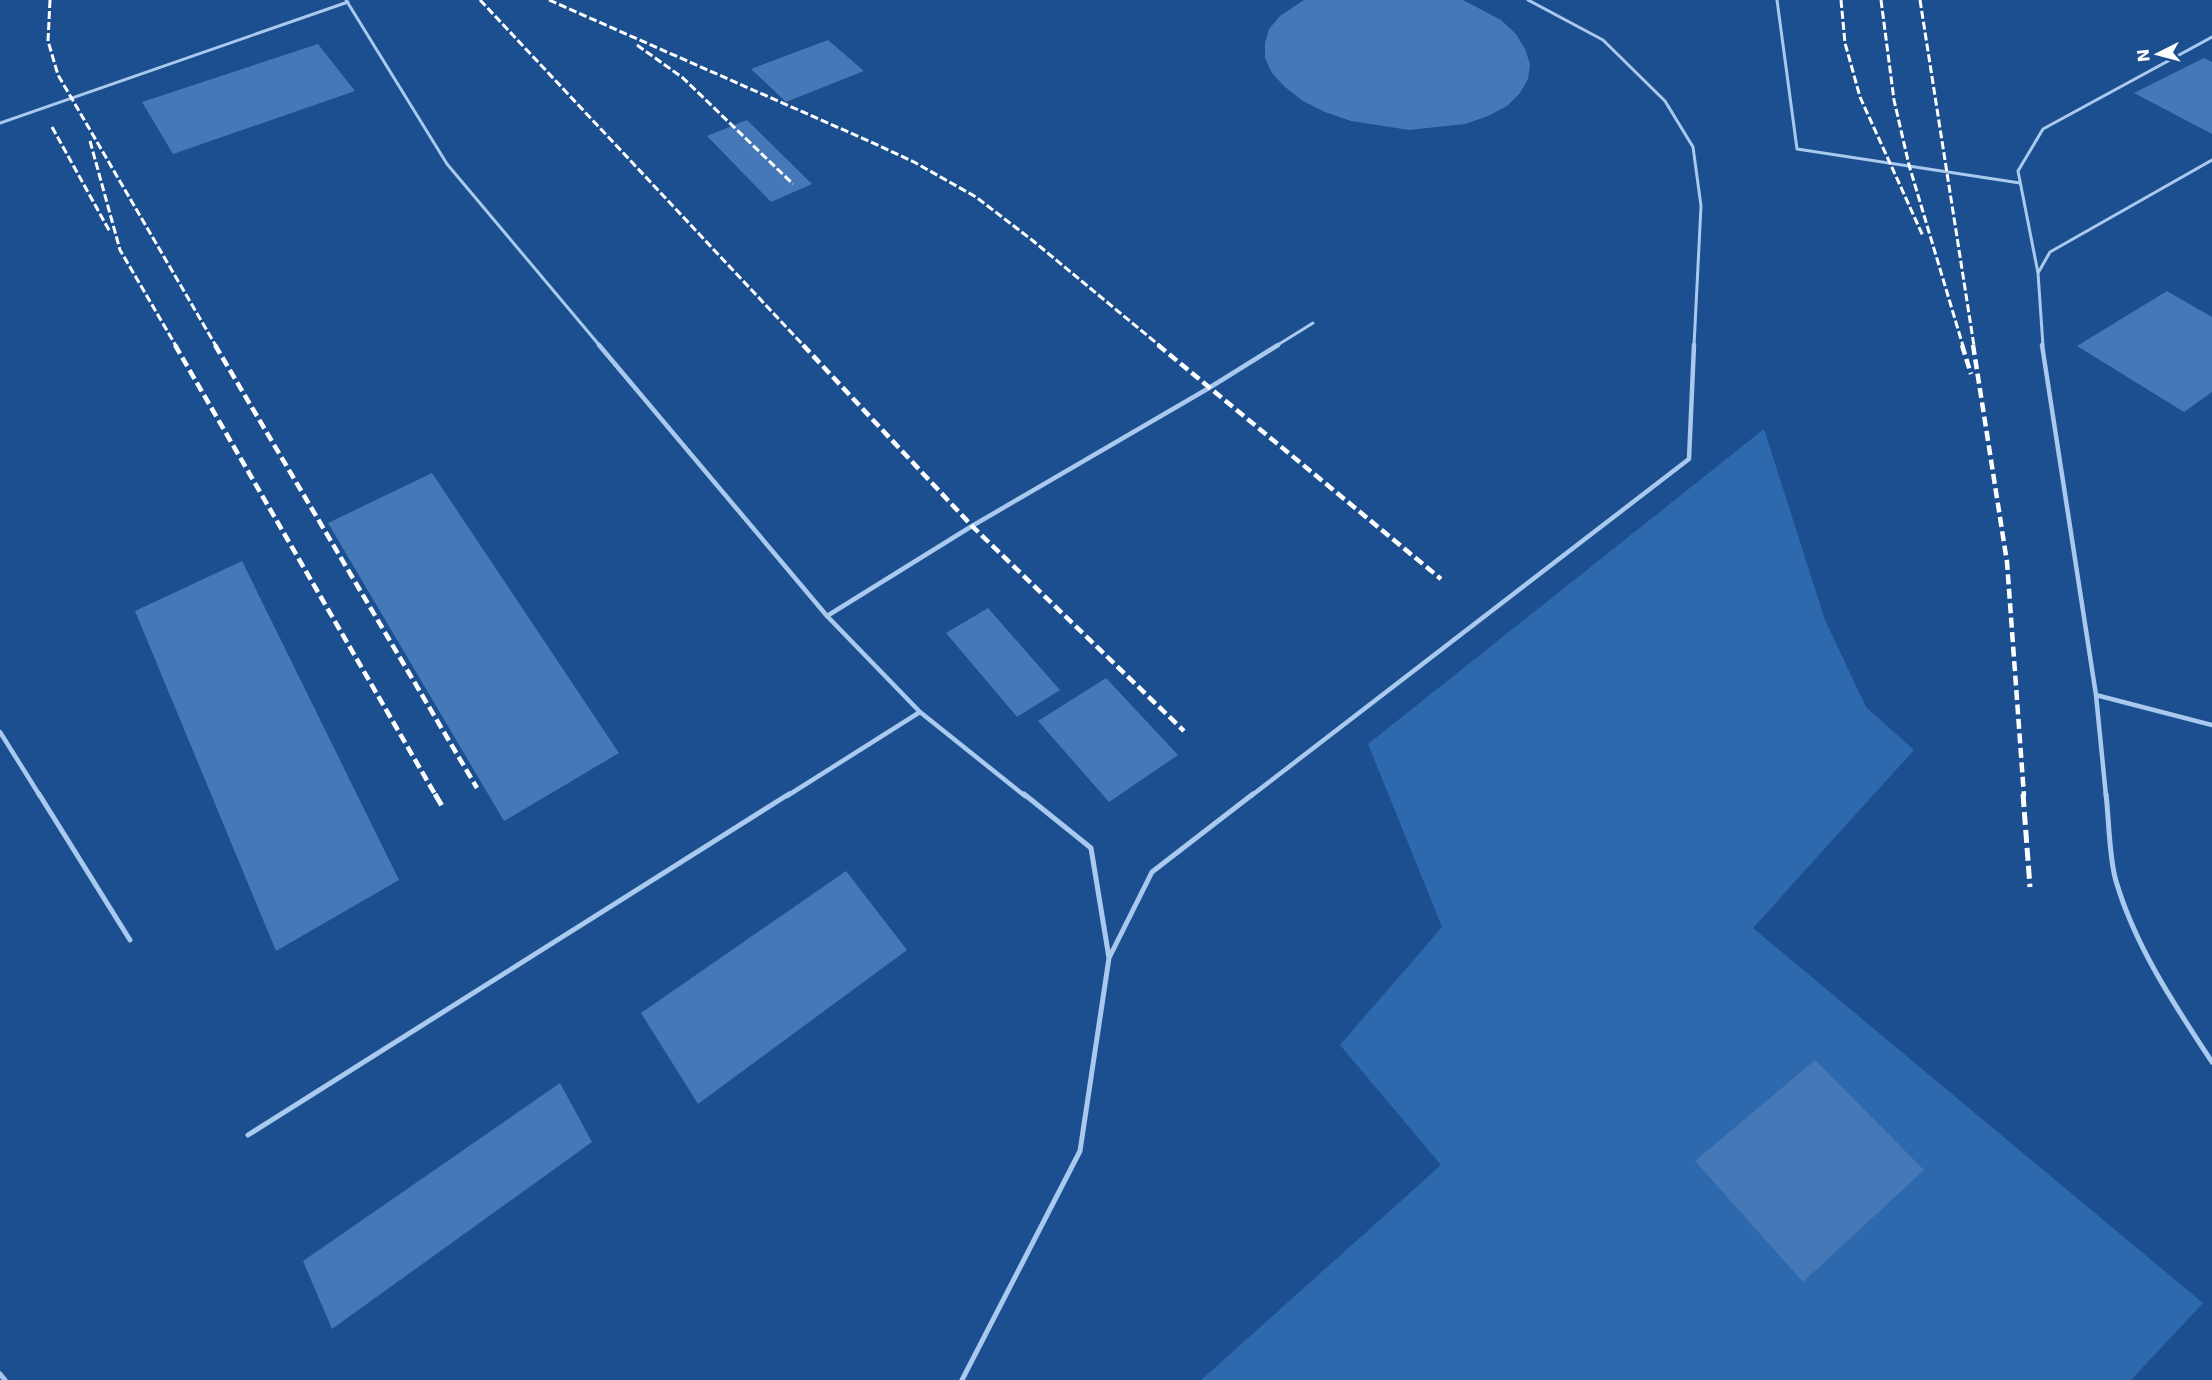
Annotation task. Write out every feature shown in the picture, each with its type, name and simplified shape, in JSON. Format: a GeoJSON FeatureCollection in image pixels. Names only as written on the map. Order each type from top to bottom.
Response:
{"type":"FeatureCollection","features":[{"type":"Feature","properties":{"kind":"lane"},"geometry":{"type":"LineString","coordinates":[[1109,958],[1152,872],[1689,459],[1701,206],[1693,147],[1665,101],[1604,40],[1528,0]]}},
{"type":"Feature","properties":{"kind":"lane"},"geometry":{"type":"LineString","coordinates":[[1778,0],[1797,149],[2020,183]]}},
{"type":"Feature","properties":{"kind":"lane"},"geometry":{"type":"LineString","coordinates":[[0,123],[347,1],[447,164],[827,616],[920,712],[1091,848],[1109,958],[1080,1151],[962,1380]]}},
{"type":"Feature","properties":{"kind":"lane"},"geometry":{"type":"LineString","coordinates":[[2212,37],[2043,129],[2018,171],[2038,273],[2040,330],[2096,694],[2115,879],[2141,942],[2179,1012],[2212,1062]]}},
{"type":"Feature","properties":{"kind":"lane"},"geometry":{"type":"LineString","coordinates":[[2038,273],[2050,252],[2212,160]]}},
{"type":"Feature","properties":{"kind":"lane"},"geometry":{"type":"LineString","coordinates":[[827,616],[972,525],[1209,387],[1313,323]]}},
{"type":"Feature","properties":{"kind":"lane"},"geometry":{"type":"LineString","coordinates":[[2096,694],[2212,725]]}},
{"type":"Feature","properties":{"kind":"lane"},"geometry":{"type":"LineString","coordinates":[[248,1135],[920,712]]}},
{"type":"Feature","properties":{"kind":"lane"},"geometry":{"type":"LineString","coordinates":[[0,732],[130,940]]}},
{"type":"Feature","properties":{"kind":"lane"},"geometry":{"type":"LineString","coordinates":[[0,1374],[5,1380]]}},
{"type":"Feature","properties":{"kind":"shaded area"},"geometry":{"type":"Polygon","coordinates":[[[1764,429],[1825,620],[1866,707],[1914,750],[1753,928],[2203,1303],[2131,1380],[1201,1380],[1441,1165],[1340,1045],[1442,927],[1368,744],[1764,429]]]}},
{"type":"Feature","properties":{"kind":"building"},"geometry":{"type":"Polygon","coordinates":[[[1304,0],[1463,0],[1501,20],[1516,34],[1525,49],[1530,64],[1528,79],[1520,93],[1507,106],[1465,124],[1409,130],[1351,121],[1325,112],[1303,101],[1285,87],[1272,73],[1265,58],[1265,43],[1269,29],[1280,16],[1304,0]]]}},
{"type":"Feature","properties":{"kind":"building"},"geometry":{"type":"Polygon","coordinates":[[[828,40],[864,71],[786,102],[751,69],[828,40]]]}},
{"type":"Feature","properties":{"kind":"building"},"geometry":{"type":"Polygon","coordinates":[[[318,44],[355,91],[173,154],[142,102],[318,44]]]}},
{"type":"Feature","properties":{"kind":"building"},"geometry":{"type":"Polygon","coordinates":[[[2204,58],[2212,62],[2212,134],[2134,93],[2204,58]]]}},
{"type":"Feature","properties":{"kind":"building"},"geometry":{"type":"Polygon","coordinates":[[[747,120],[812,184],[771,202],[707,136],[747,120]]]}},
{"type":"Feature","properties":{"kind":"building"},"geometry":{"type":"Polygon","coordinates":[[[2167,291],[2212,317],[2212,392],[2184,412],[2077,346],[2167,291]]]}},
{"type":"Feature","properties":{"kind":"building"},"geometry":{"type":"Polygon","coordinates":[[[432,473],[619,753],[504,821],[328,523],[432,473]]]}},
{"type":"Feature","properties":{"kind":"building"},"geometry":{"type":"Polygon","coordinates":[[[242,561],[399,880],[276,951],[135,611],[242,561]]]}},
{"type":"Feature","properties":{"kind":"building"},"geometry":{"type":"Polygon","coordinates":[[[988,608],[1060,690],[1017,717],[946,633],[988,608]]]}},
{"type":"Feature","properties":{"kind":"building"},"geometry":{"type":"Polygon","coordinates":[[[1106,678],[1178,755],[1109,802],[1038,721],[1106,678]]]}},
{"type":"Feature","properties":{"kind":"building"},"geometry":{"type":"Polygon","coordinates":[[[846,871],[907,950],[698,1104],[641,1013],[846,871]]]}},
{"type":"Feature","properties":{"kind":"building"},"geometry":{"type":"Polygon","coordinates":[[[1815,1060],[1924,1170],[1803,1282],[1695,1161],[1815,1060]]]}},
{"type":"Feature","properties":{"kind":"building"},"geometry":{"type":"Polygon","coordinates":[[[560,1083],[592,1142],[332,1329],[303,1261],[560,1083]]]}},
{"type":"Feature","properties":{"kind":"railway"},"geometry":{"type":"LineString","coordinates":[[50,0],[48,41],[58,75],[216,346]]}},
{"type":"Feature","properties":{"kind":"railway"},"geometry":{"type":"LineString","coordinates":[[480,0],[804,346]]}},
{"type":"Feature","properties":{"kind":"railway"},"geometry":{"type":"LineString","coordinates":[[549,0],[871,142],[914,162],[976,197],[1032,240],[1160,346]]}},
{"type":"Feature","properties":{"kind":"railway"},"geometry":{"type":"LineString","coordinates":[[1841,0],[1845,43],[1860,97],[1923,236]]}},
{"type":"Feature","properties":{"kind":"railway"},"geometry":{"type":"LineString","coordinates":[[1881,0],[1894,100],[1909,165],[1963,346]]}},
{"type":"Feature","properties":{"kind":"railway"},"geometry":{"type":"LineString","coordinates":[[1920,0],[1974,346]]}},
{"type":"Feature","properties":{"kind":"railway"},"geometry":{"type":"LineString","coordinates":[[637,45],[683,78],[793,184]]}},
{"type":"Feature","properties":{"kind":"railway"},"geometry":{"type":"LineString","coordinates":[[52,127],[110,232]]}},
{"type":"Feature","properties":{"kind":"railway"},"geometry":{"type":"LineString","coordinates":[[90,141],[120,250],[176,346]]}},
{"type":"Feature","properties":{"kind":"railway"},"geometry":{"type":"LineString","coordinates":[[175,345],[436,796]]}},
{"type":"Feature","properties":{"kind":"railway"},"geometry":{"type":"LineString","coordinates":[[215,345],[477,788]]}},
{"type":"Feature","properties":{"kind":"railway"},"geometry":{"type":"LineString","coordinates":[[803,345],[972,526],[1184,731]]}},
{"type":"Feature","properties":{"kind":"railway"},"geometry":{"type":"LineString","coordinates":[[1158,345],[1441,579]]}},
{"type":"Feature","properties":{"kind":"railway"},"geometry":{"type":"LineString","coordinates":[[1962,345],[1971,374]]}},
{"type":"Feature","properties":{"kind":"railway"},"geometry":{"type":"LineString","coordinates":[[1973,345],[2007,562],[2024,796]]}},
{"type":"Feature","properties":{"kind":"railway"},"geometry":{"type":"LineString","coordinates":[[435,794],[442,806]]}},
{"type":"Feature","properties":{"kind":"railway"},"geometry":{"type":"LineString","coordinates":[[2023,794],[2030,887]]}}]}
